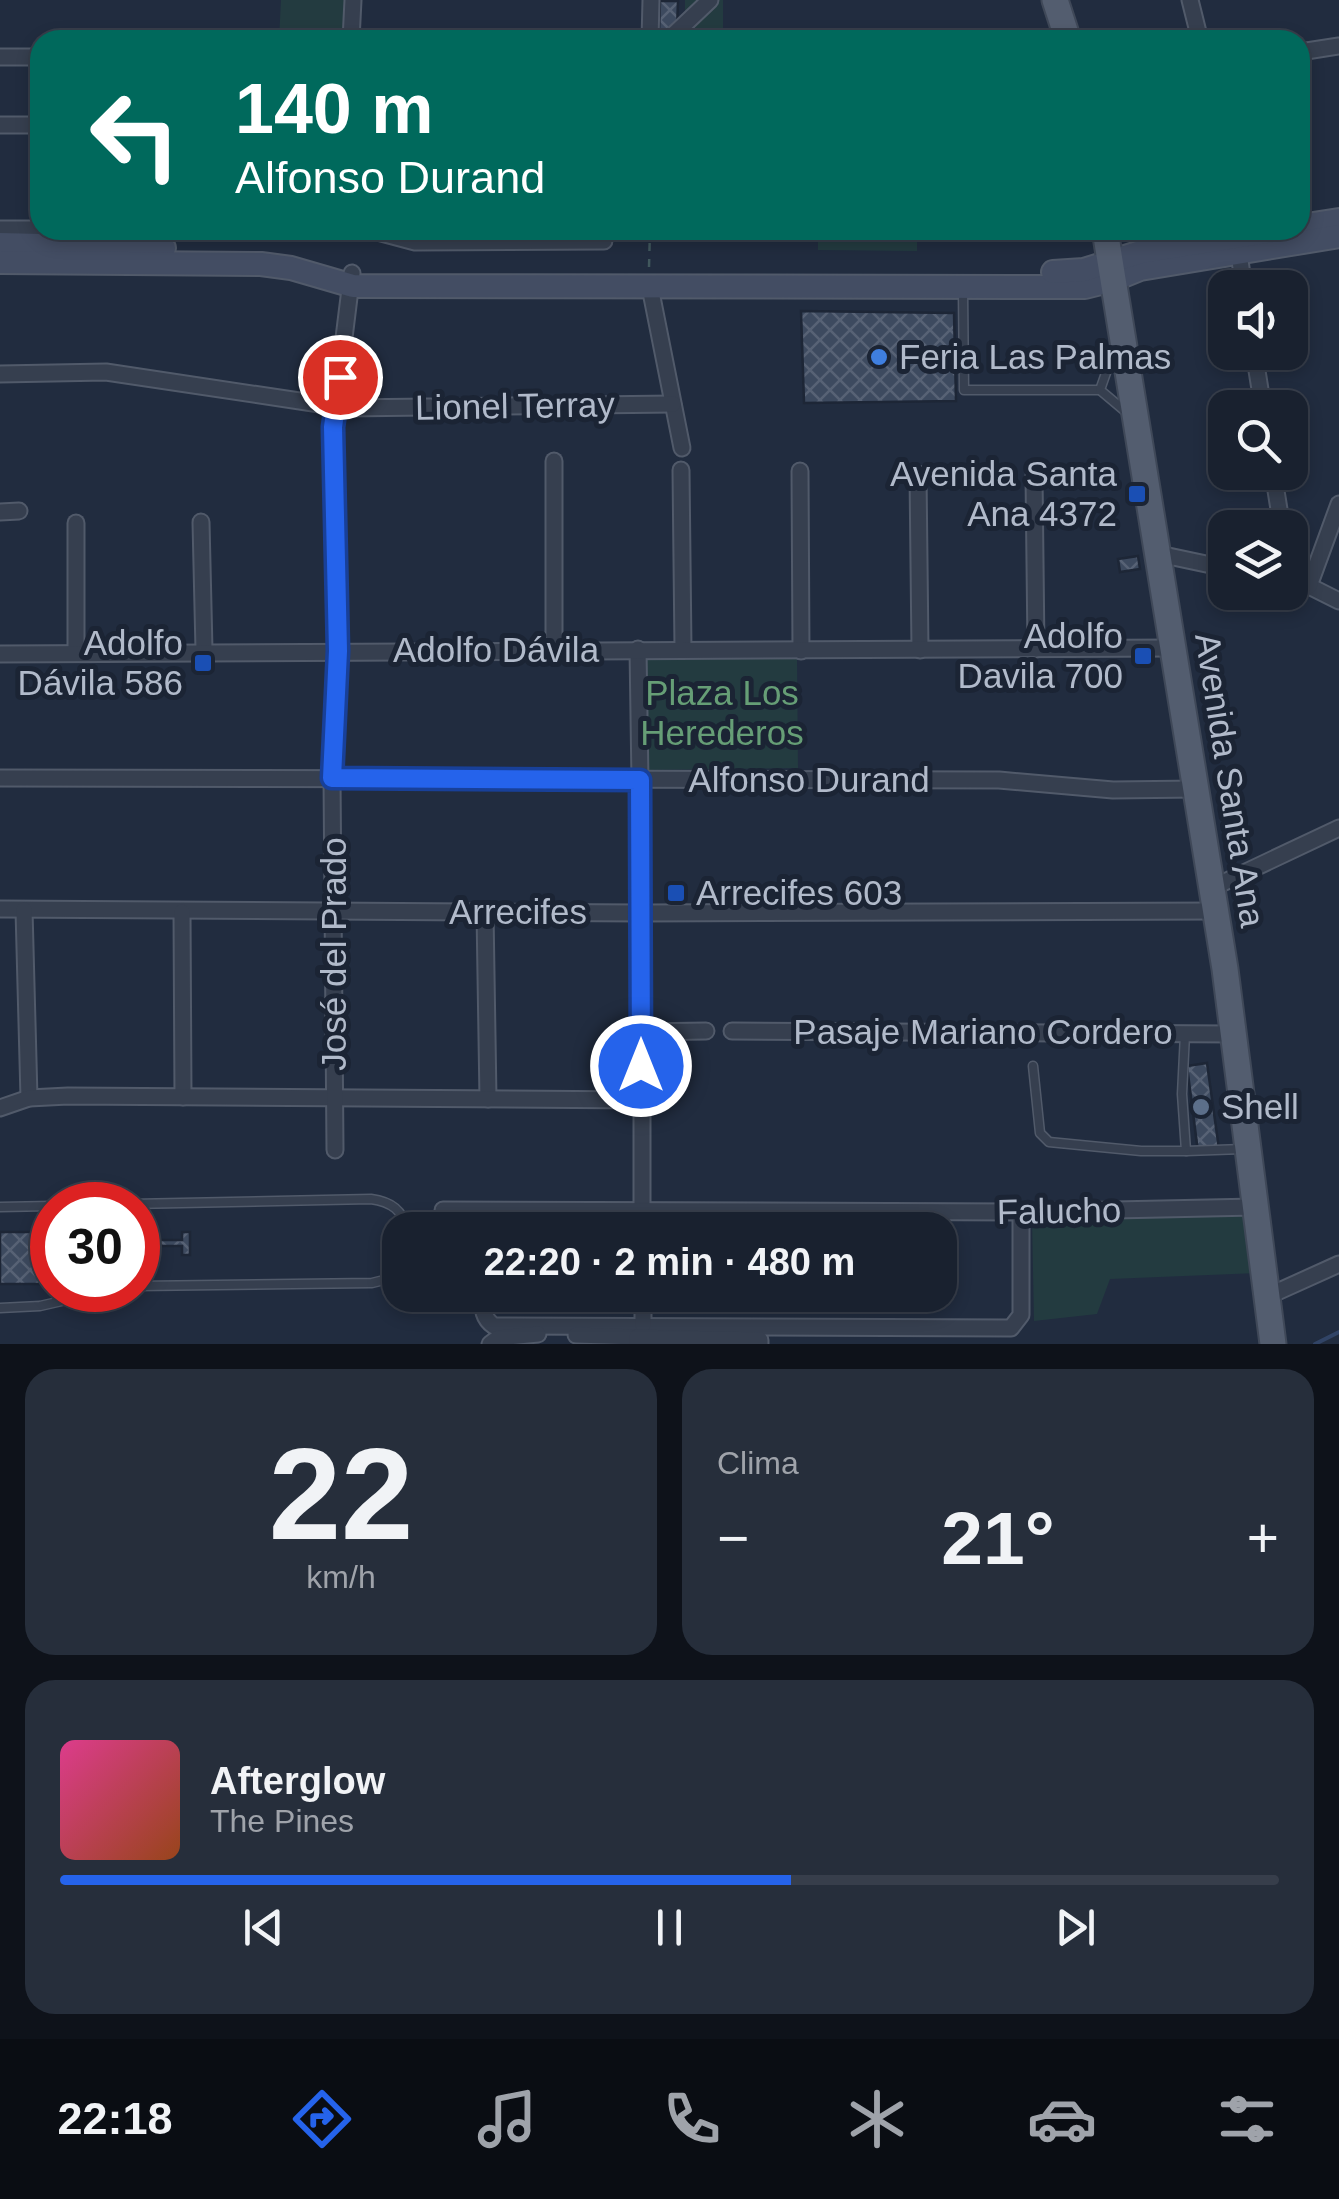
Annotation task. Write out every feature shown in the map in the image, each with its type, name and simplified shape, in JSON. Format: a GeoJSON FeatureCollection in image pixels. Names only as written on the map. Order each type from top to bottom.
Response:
{"type":"FeatureCollection","features":[{"type":"Feature","properties":{"kind":"main road"},"geometry":{"type":"LineString","coordinates":[[1055,0],[1065,30]]}},
{"type":"Feature","properties":{"kind":"main road"},"geometry":{"type":"LineString","coordinates":[[1310,224],[1339,220]]}},
{"type":"Feature","properties":{"kind":"main road"},"geometry":{"type":"LineString","coordinates":[[1310,237],[1339,236]]}},
{"type":"Feature","properties":{"kind":"main road","name":"Avenida Santa Ana"},"geometry":{"type":"LineString","coordinates":[[1107,240],[1198,790],[1273,1343]]}},
{"type":"Feature","properties":{"kind":"main road"},"geometry":{"type":"LineString","coordinates":[[650,280],[1085,287],[1140,252],[1237,240]]}},
{"type":"Feature","properties":{"kind":"main road"},"geometry":{"type":"LineString","coordinates":[[0,244],[273,251],[353,280]]}},
{"type":"Feature","properties":{"kind":"main road"},"geometry":{"type":"LineString","coordinates":[[0,262],[261,264],[353,280],[650,280],[1112,271]]}},
{"type":"Feature","properties":{"kind":"street"},"geometry":{"type":"LineString","coordinates":[[352,30],[353,0]]}},
{"type":"Feature","properties":{"kind":"street"},"geometry":{"type":"LineString","coordinates":[[650,30],[651,0]]}},
{"type":"Feature","properties":{"kind":"street"},"geometry":{"type":"LineString","coordinates":[[678,30],[710,0]]}},
{"type":"Feature","properties":{"kind":"street"},"geometry":{"type":"LineString","coordinates":[[1190,0],[1198,30]]}},
{"type":"Feature","properties":{"kind":"street"},"geometry":{"type":"LineString","coordinates":[[1310,50],[1339,46]]}},
{"type":"Feature","properties":{"kind":"street"},"geometry":{"type":"LineString","coordinates":[[0,57],[30,57]]}},
{"type":"Feature","properties":{"kind":"street"},"geometry":{"type":"LineString","coordinates":[[0,125],[30,125]]}},
{"type":"Feature","properties":{"kind":"street"},"geometry":{"type":"LineString","coordinates":[[0,228],[30,229]]}},
{"type":"Feature","properties":{"kind":"street"},"geometry":{"type":"LineString","coordinates":[[408,240],[604,241]]}},
{"type":"Feature","properties":{"kind":"street"},"geometry":{"type":"LineString","coordinates":[[1237,240],[1241,270]]}},
{"type":"Feature","properties":{"kind":"street","name":"José del Prado"},"geometry":{"type":"LineString","coordinates":[[335,1150],[335,407],[353,280]]}},
{"type":"Feature","properties":{"kind":"street"},"geometry":{"type":"LineString","coordinates":[[650,280],[682,448]]}},
{"type":"Feature","properties":{"kind":"street","name":"Lionel Terray"},"geometry":{"type":"LineString","coordinates":[[0,374],[106,372],[335,407],[673,404]]}},
{"type":"Feature","properties":{"kind":"street"},"geometry":{"type":"LineString","coordinates":[[554,461],[554,649]]}},
{"type":"Feature","properties":{"kind":"street"},"geometry":{"type":"LineString","coordinates":[[681,470],[683,649]]}},
{"type":"Feature","properties":{"kind":"street"},"geometry":{"type":"LineString","coordinates":[[800,470],[801,651]]}},
{"type":"Feature","properties":{"kind":"street"},"geometry":{"type":"LineString","coordinates":[[918,474],[920,650]]}},
{"type":"Feature","properties":{"kind":"street"},"geometry":{"type":"LineString","coordinates":[[1034,475],[1036,649]]}},
{"type":"Feature","properties":{"kind":"street"},"geometry":{"type":"LineString","coordinates":[[1309,586],[1339,504]]}},
{"type":"Feature","properties":{"kind":"street"},"geometry":{"type":"LineString","coordinates":[[0,512],[19,512]]}},
{"type":"Feature","properties":{"kind":"street"},"geometry":{"type":"LineString","coordinates":[[201,522],[204,650]]}},
{"type":"Feature","properties":{"kind":"street"},"geometry":{"type":"LineString","coordinates":[[76,523],[76,652]]}},
{"type":"Feature","properties":{"kind":"street"},"geometry":{"type":"LineString","coordinates":[[1159,554],[1208,564]]}},
{"type":"Feature","properties":{"kind":"street"},"geometry":{"type":"LineString","coordinates":[[1309,586],[1339,586]]}},
{"type":"Feature","properties":{"kind":"street"},"geometry":{"type":"LineString","coordinates":[[1309,586],[1339,601]]}},
{"type":"Feature","properties":{"kind":"street","name":"Adolfo Dávila"},"geometry":{"type":"LineString","coordinates":[[0,654],[1173,648]]}},
{"type":"Feature","properties":{"kind":"street"},"geometry":{"type":"LineString","coordinates":[[638,649],[642,1210]]}},
{"type":"Feature","properties":{"kind":"street","name":"Alfonso Durand"},"geometry":{"type":"LineString","coordinates":[[0,778],[999,780],[1112,790],[1198,790]]}},
{"type":"Feature","properties":{"kind":"street"},"geometry":{"type":"LineString","coordinates":[[1214,900],[1339,828]]}},
{"type":"Feature","properties":{"kind":"street","name":"Arrecifes"},"geometry":{"type":"LineString","coordinates":[[0,909],[642,913],[1214,900]]}},
{"type":"Feature","properties":{"kind":"street"},"geometry":{"type":"LineString","coordinates":[[24,910],[29,1098]]}},
{"type":"Feature","properties":{"kind":"street"},"geometry":{"type":"LineString","coordinates":[[182,912],[183,1096]]}},
{"type":"Feature","properties":{"kind":"street"},"geometry":{"type":"LineString","coordinates":[[485,912],[488,1098]]}},
{"type":"Feature","properties":{"kind":"street","name":"Pasaje Mariano Cordero"},"geometry":{"type":"LineString","coordinates":[[732,1031],[1233,1034]]}},
{"type":"Feature","properties":{"kind":"street"},"geometry":{"type":"LineString","coordinates":[[641,1032],[706,1032]]}},
{"type":"Feature","properties":{"kind":"street"},"geometry":{"type":"LineString","coordinates":[[0,1108],[29,1098],[183,1096],[641,1100]]}},
{"type":"Feature","properties":{"kind":"street","name":"Falucho"},"geometry":{"type":"LineString","coordinates":[[443,1210],[1021,1212],[1255,1208]]}},
{"type":"Feature","properties":{"kind":"street"},"geometry":{"type":"LineString","coordinates":[[490,1344],[498,1338],[536,1334],[1011,1328],[1021,1315],[1021,1212]]}},
{"type":"Feature","properties":{"kind":"street"},"geometry":{"type":"LineString","coordinates":[[1266,1297],[1339,1264]]}},
{"type":"Feature","properties":{"kind":"street"},"geometry":{"type":"LineString","coordinates":[[483,1312],[487,1322],[494,1326],[760,1340],[760,1344]]}},
{"type":"Feature","properties":{"kind":"street"},"geometry":{"type":"LineString","coordinates":[[876,1344],[877,1327]]}},
{"type":"Feature","properties":{"kind":"lane"},"geometry":{"type":"LineString","coordinates":[[963,288],[964,390],[1100,390],[1122,406],[1138,432]]}},
{"type":"Feature","properties":{"kind":"lane"},"geometry":{"type":"LineString","coordinates":[[1100,390],[1121,326]]}},
{"type":"Feature","properties":{"kind":"lane"},"geometry":{"type":"LineString","coordinates":[[1185,1034],[1182,1094],[1186,1151]]}},
{"type":"Feature","properties":{"kind":"lane"},"geometry":{"type":"LineString","coordinates":[[1033,1066],[1040,1132],[1049,1142],[1141,1151],[1200,1153],[1248,1149]]}},
{"type":"Feature","properties":{"kind":"lane"},"geometry":{"type":"LineString","coordinates":[[160,1204],[371,1200],[390,1203],[399,1212]]}},
{"type":"Feature","properties":{"kind":"lane"},"geometry":{"type":"LineString","coordinates":[[0,1206],[30,1206]]}},
{"type":"Feature","properties":{"kind":"lane"},"geometry":{"type":"LineString","coordinates":[[160,1286],[382,1280]]}},
{"type":"Feature","properties":{"kind":"lane"},"geometry":{"type":"LineString","coordinates":[[0,1308],[30,1306]]}},
{"type":"Feature","properties":{"kind":"path"},"geometry":{"type":"LineString","coordinates":[[650,240],[650,280]]}},
{"type":"Feature","properties":{"kind":"green space"},"geometry":{"type":"Polygon","coordinates":[[[281,0],[344,0],[342,30],[280,30],[281,0]]]}},
{"type":"Feature","properties":{"kind":"green space"},"geometry":{"type":"Polygon","coordinates":[[[685,0],[723,0],[723,30],[685,30],[685,0]]]}},
{"type":"Feature","properties":{"kind":"green space"},"geometry":{"type":"Polygon","coordinates":[[[818,240],[917,240],[917,251],[818,250],[818,240]]]}},
{"type":"Feature","properties":{"kind":"green space","name":"Plaza Los Herederos"},"geometry":{"type":"Polygon","coordinates":[[[797,655],[798,768],[645,770],[647,657],[797,655]]]}},
{"type":"Feature","properties":{"kind":"green space"},"geometry":{"type":"Polygon","coordinates":[[[1251,1213],[1258,1273],[1110,1279],[1097,1314],[1034,1321],[1032,1220],[1251,1213]]]}},
{"type":"Feature","properties":{"kind":"building"},"geometry":{"type":"Polygon","coordinates":[[[660,1],[678,1],[677,30],[659,30],[660,1]]]}},
{"type":"Feature","properties":{"kind":"building","name":"Feria Las Palmas"},"geometry":{"type":"Polygon","coordinates":[[[801,311],[954,313],[956,401],[804,403],[801,311]]]}},
{"type":"Feature","properties":{"kind":"building"},"geometry":{"type":"Polygon","coordinates":[[[1138,556],[1140,569],[1120,572],[1118,559],[1138,556]]]}},
{"type":"Feature","properties":{"kind":"building"},"geometry":{"type":"Polygon","coordinates":[[[1207,1063],[1219,1149],[1198,1152],[1187,1066],[1207,1063]]]}},
{"type":"Feature","properties":{"kind":"building"},"geometry":{"type":"Polygon","coordinates":[[[0,1232],[30,1232],[30,1284],[0,1284],[0,1232]]]}},
{"type":"Feature","properties":{"kind":"building"},"geometry":{"type":"Polygon","coordinates":[[[182,1232],[190,1232],[190,1255],[182,1255],[182,1246],[160,1246],[160,1240],[182,1240],[182,1232]]]}},
{"type":"Feature","properties":{"kind":"waterway"},"geometry":{"type":"LineString","coordinates":[[1315,1344],[1339,1332]]}},
{"type":"Feature","properties":{"kind":"place","name":"Feria Las Palmas"},"geometry":{"type":"Point","coordinates":[879,357]}},
{"type":"Feature","properties":{"kind":"place","name":"Avenida Santa Ana 4372"},"geometry":{"type":"Point","coordinates":[1137,494]}},
{"type":"Feature","properties":{"kind":"place","name":"Adolfo Davila 700"},"geometry":{"type":"Point","coordinates":[1143,656]}},
{"type":"Feature","properties":{"kind":"place","name":"Adolfo Dávila 586"},"geometry":{"type":"Point","coordinates":[203,663]}},
{"type":"Feature","properties":{"kind":"place","name":"Arrecifes 603"},"geometry":{"type":"Point","coordinates":[676,893]}},
{"type":"Feature","properties":{"kind":"place","name":"Shell"},"geometry":{"type":"Point","coordinates":[1201,1107]}},
{"type":"Feature","properties":{"kind":"route"},"geometry":{"type":"LineString","coordinates":[[340,377],[333,427],[338,651],[332,778],[640,780],[641,1066]]}}]}
